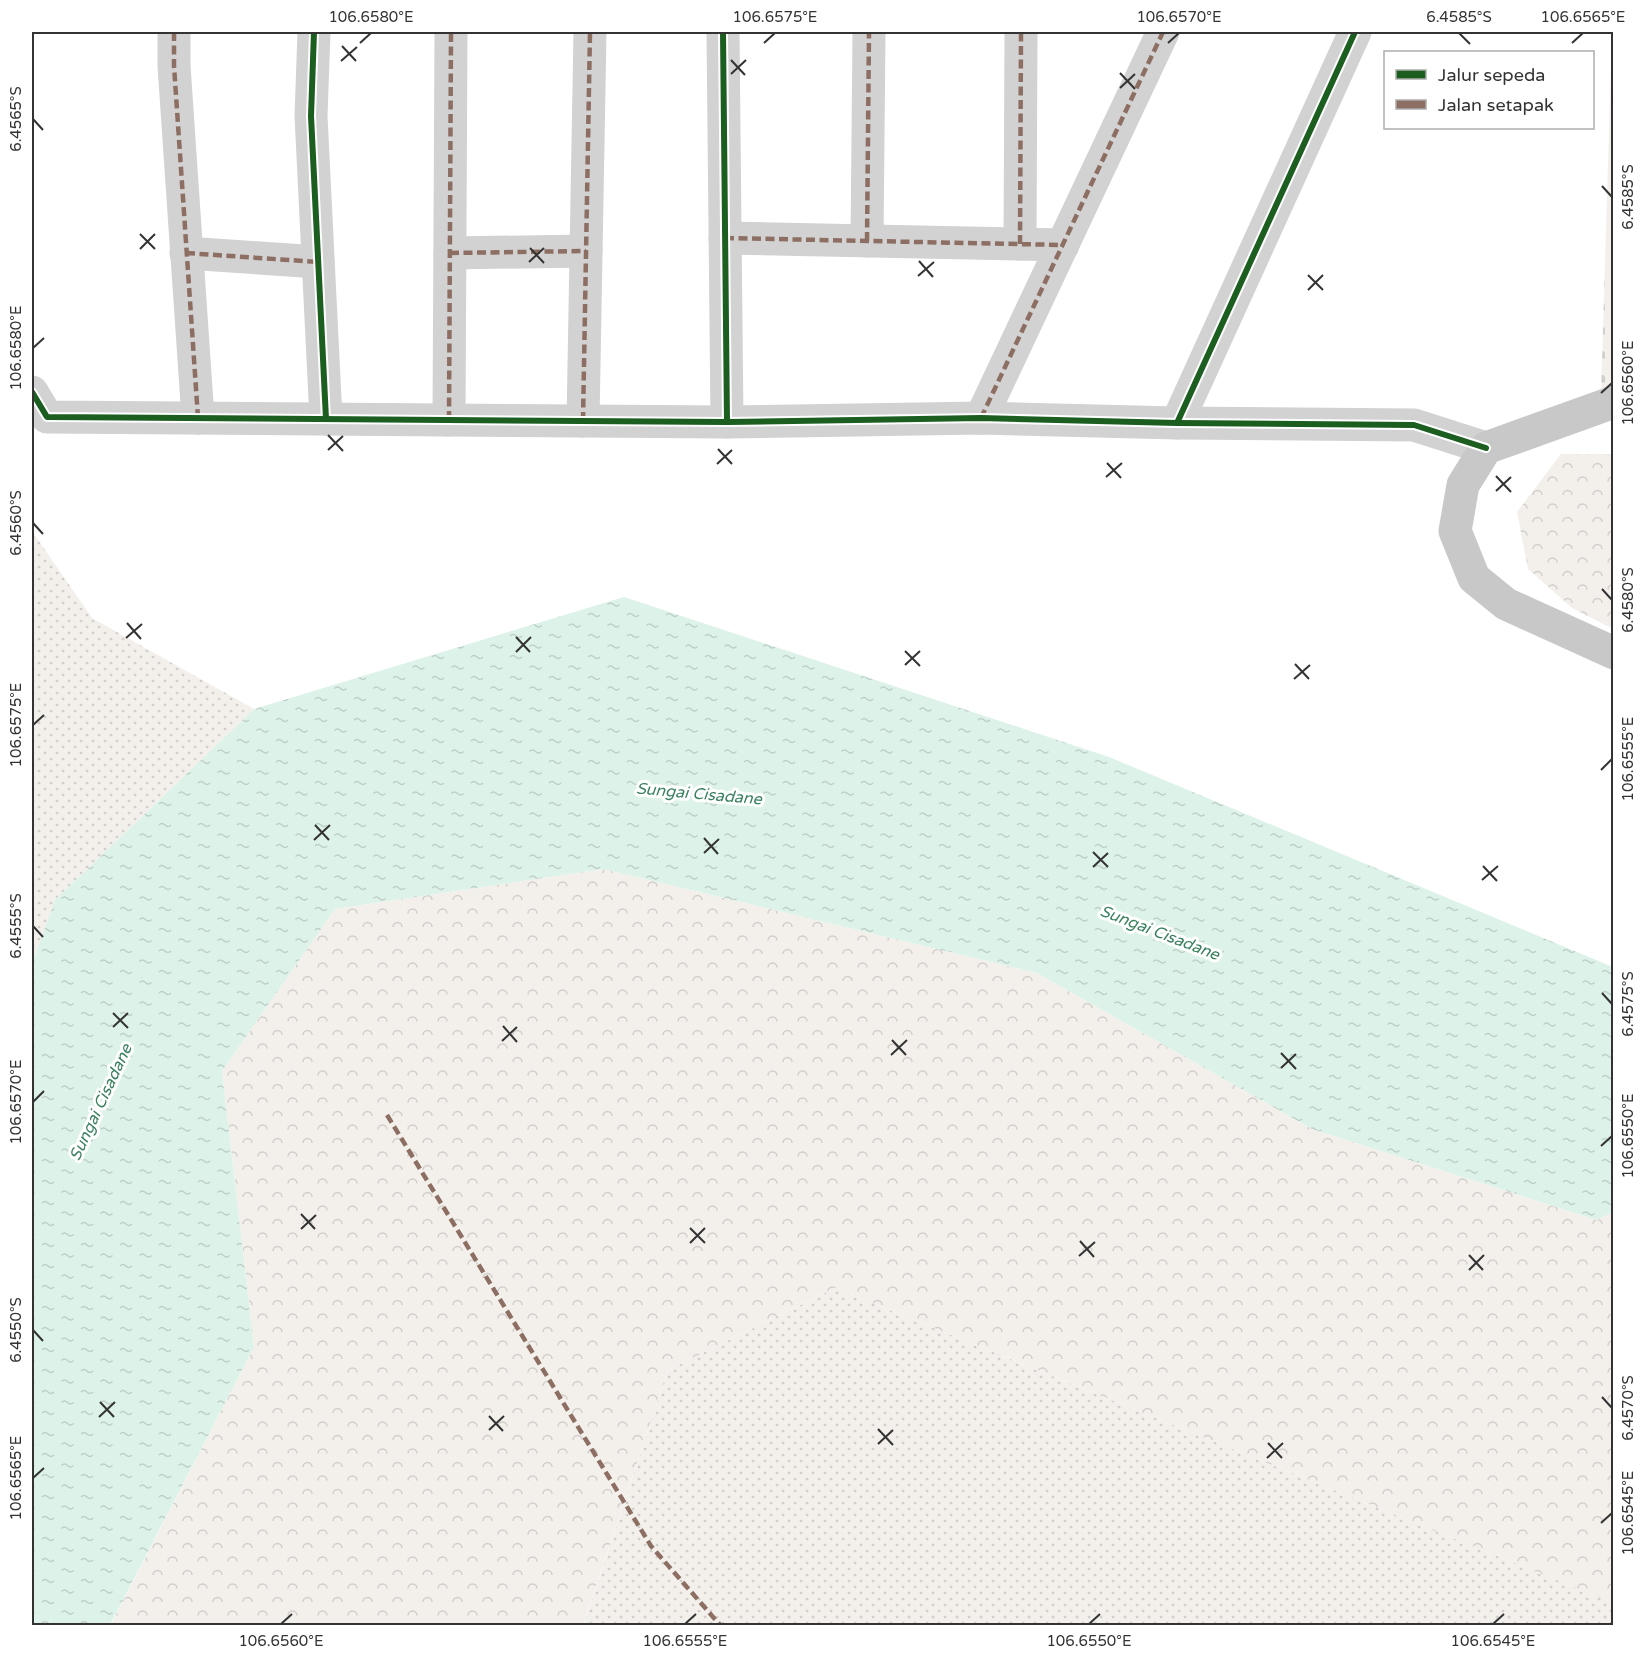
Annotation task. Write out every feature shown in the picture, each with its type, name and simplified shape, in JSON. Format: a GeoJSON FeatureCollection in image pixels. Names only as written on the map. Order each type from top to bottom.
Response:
{"type":"FeatureCollection","features":[{"type":"Feature","properties":{"kind":"main road"},"geometry":{"type":"LineString","coordinates":[[1614,402],[1486,448],[1463,485],[1455,531],[1474,578],[1506,604],[1614,653]]}},
{"type":"Feature","properties":{"kind":"street"},"geometry":{"type":"LineString","coordinates":[[174,32],[174,66],[198,418]]}},
{"type":"Feature","properties":{"kind":"street"},"geometry":{"type":"LineString","coordinates":[[314,32],[311,116],[326,419]]}},
{"type":"Feature","properties":{"kind":"street"},"geometry":{"type":"LineString","coordinates":[[449,420],[451,32]]}},
{"type":"Feature","properties":{"kind":"street"},"geometry":{"type":"LineString","coordinates":[[583,421],[590,32]]}},
{"type":"Feature","properties":{"kind":"street"},"geometry":{"type":"LineString","coordinates":[[723,32],[727,422]]}},
{"type":"Feature","properties":{"kind":"street"},"geometry":{"type":"LineString","coordinates":[[867,241],[869,32]]}},
{"type":"Feature","properties":{"kind":"street"},"geometry":{"type":"LineString","coordinates":[[1020,244],[1021,32]]}},
{"type":"Feature","properties":{"kind":"street"},"geometry":{"type":"LineString","coordinates":[[981,418],[1163,32]]}},
{"type":"Feature","properties":{"kind":"street"},"geometry":{"type":"LineString","coordinates":[[1177,423],[1355,32]]}},
{"type":"Feature","properties":{"kind":"street"},"geometry":{"type":"LineString","coordinates":[[725,238],[1063,245]]}},
{"type":"Feature","properties":{"kind":"street"},"geometry":{"type":"LineString","coordinates":[[450,253],[586,251]]}},
{"type":"Feature","properties":{"kind":"street"},"geometry":{"type":"LineString","coordinates":[[186,253],[318,262]]}},
{"type":"Feature","properties":{"kind":"street"},"geometry":{"type":"LineString","coordinates":[[32,392],[47,417],[727,422],[981,418],[1177,423],[1414,425],[1486,448]]}},
{"type":"Feature","properties":{"kind":"green space"},"geometry":{"type":"Polygon","coordinates":[[[1612,32],[1614,394],[1601,395],[1612,32]]]}},
{"type":"Feature","properties":{"kind":"green space"},"geometry":{"type":"Polygon","coordinates":[[[1561,454],[1613,454],[1613,629],[1572,608],[1528,569],[1517,512],[1561,454]]]}},
{"type":"Feature","properties":{"kind":"green space"},"geometry":{"type":"Polygon","coordinates":[[[32,531],[92,618],[254,709],[55,900],[32,964],[32,531]]]}},
{"type":"Feature","properties":{"kind":"green space"},"geometry":{"type":"Polygon","coordinates":[[[603,869],[1037,973],[1312,1129],[1597,1220],[1613,1212],[1613,1603],[835,1288],[668,1370],[583,1625],[110,1626],[254,1347],[222,1071],[335,909],[603,869]]]}},
{"type":"Feature","properties":{"kind":"green space"},"geometry":{"type":"Polygon","coordinates":[[[835,1288],[1614,1603],[1613,1626],[583,1626],[668,1370],[835,1288]]]}},
{"type":"Feature","properties":{"kind":"water","name":"Sungai Cisadane"},"geometry":{"type":"Polygon","coordinates":[[[624,597],[1109,757],[1613,967],[1613,1212],[1597,1220],[1312,1129],[1037,973],[603,869],[335,909],[222,1071],[254,1347],[110,1625],[32,1625],[32,964],[55,900],[254,709],[624,597]]]}},
{"type":"Feature","properties":{"kind":"marked path"},"geometry":{"type":"LineString","coordinates":[[174,32],[174,66],[198,418]]}},
{"type":"Feature","properties":{"kind":"marked path"},"geometry":{"type":"LineString","coordinates":[[449,420],[451,32]]}},
{"type":"Feature","properties":{"kind":"marked path"},"geometry":{"type":"LineString","coordinates":[[583,421],[590,32]]}},
{"type":"Feature","properties":{"kind":"marked path"},"geometry":{"type":"LineString","coordinates":[[867,241],[869,32]]}},
{"type":"Feature","properties":{"kind":"marked path"},"geometry":{"type":"LineString","coordinates":[[1020,244],[1021,32]]}},
{"type":"Feature","properties":{"kind":"marked path"},"geometry":{"type":"LineString","coordinates":[[981,418],[1163,32]]}},
{"type":"Feature","properties":{"kind":"marked path"},"geometry":{"type":"LineString","coordinates":[[725,238],[1063,245]]}},
{"type":"Feature","properties":{"kind":"marked path"},"geometry":{"type":"LineString","coordinates":[[450,253],[586,251]]}},
{"type":"Feature","properties":{"kind":"marked path"},"geometry":{"type":"LineString","coordinates":[[186,253],[318,262]]}},
{"type":"Feature","properties":{"kind":"marked path"},"geometry":{"type":"LineString","coordinates":[[387,1115],[651,1546],[721,1626]]}},
{"type":"Feature","properties":{"kind":"cycle path"},"geometry":{"type":"LineString","coordinates":[[314,32],[311,116],[326,419]]}},
{"type":"Feature","properties":{"kind":"cycle path"},"geometry":{"type":"LineString","coordinates":[[723,32],[727,422]]}},
{"type":"Feature","properties":{"kind":"cycle path"},"geometry":{"type":"LineString","coordinates":[[1177,423],[1355,32]]}},
{"type":"Feature","properties":{"kind":"cycle path"},"geometry":{"type":"LineString","coordinates":[[32,392],[47,417],[727,422],[981,418],[1177,423],[1414,425],[1486,448]]}}]}
